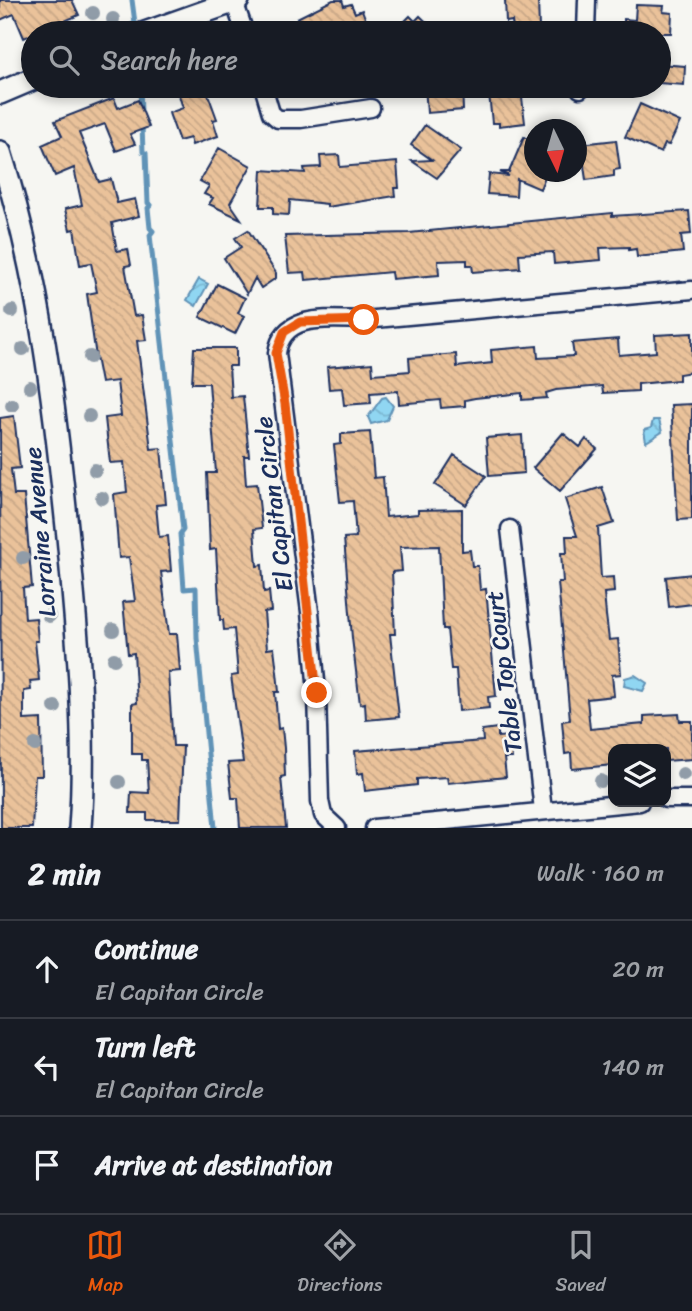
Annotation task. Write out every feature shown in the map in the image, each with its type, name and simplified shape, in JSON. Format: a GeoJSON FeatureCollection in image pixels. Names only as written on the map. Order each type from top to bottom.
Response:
{"type":"FeatureCollection","features":[{"type":"Feature","properties":{"kind":"street"},"geometry":{"type":"LineString","coordinates":[[586,21],[587,0]]}},
{"type":"Feature","properties":{"kind":"street"},"geometry":{"type":"LineString","coordinates":[[179,21],[236,1],[242,21]]}},
{"type":"Feature","properties":{"kind":"street"},"geometry":{"type":"LineString","coordinates":[[0,93],[21,84]]}},
{"type":"Feature","properties":{"kind":"street"},"geometry":{"type":"LineString","coordinates":[[267,98],[271,113],[278,119],[301,119],[371,108]]}},
{"type":"Feature","properties":{"kind":"street","name":"Lorraine Avenue"},"geometry":{"type":"LineString","coordinates":[[0,152],[36,293],[60,459],[79,677],[79,828]]}},
{"type":"Feature","properties":{"kind":"street","name":"El Capitan Circle"},"geometry":{"type":"LineString","coordinates":[[337,828],[323,815],[320,801],[317,693],[310,612],[276,353],[284,332],[300,322],[312,320],[364,320],[692,290]]}},
{"type":"Feature","properties":{"kind":"street","name":"Table Top Court"},"geometry":{"type":"LineString","coordinates":[[510,529],[543,810]]}},
{"type":"Feature","properties":{"kind":"street"},"geometry":{"type":"LineString","coordinates":[[671,799],[692,799]]}},
{"type":"Feature","properties":{"kind":"street"},"geometry":{"type":"LineString","coordinates":[[374,828],[608,805]]}},
{"type":"Feature","properties":{"kind":"water"},"geometry":{"type":"Polygon","coordinates":[[[199,279],[208,284],[196,306],[187,300],[199,279]]]}},
{"type":"Feature","properties":{"kind":"water"},"geometry":{"type":"Polygon","coordinates":[[[386,397],[393,406],[387,420],[371,424],[368,417],[382,398],[386,397]]]}},
{"type":"Feature","properties":{"kind":"water"},"geometry":{"type":"Polygon","coordinates":[[[653,420],[659,420],[662,432],[646,442],[644,430],[651,428],[653,420]]]}},
{"type":"Feature","properties":{"kind":"water"},"geometry":{"type":"Polygon","coordinates":[[[635,675],[647,683],[643,691],[624,686],[625,678],[635,675]]]}},
{"type":"Feature","properties":{"kind":"building"},"geometry":{"type":"Polygon","coordinates":[[[0,0],[72,0],[79,15],[65,21],[21,21],[21,31],[14,14],[0,20],[0,0]]]}},
{"type":"Feature","properties":{"kind":"building"},"geometry":{"type":"Polygon","coordinates":[[[333,0],[342,0],[344,6],[351,4],[355,13],[362,10],[366,21],[298,21],[297,18],[333,0]]]}},
{"type":"Feature","properties":{"kind":"building"},"geometry":{"type":"Polygon","coordinates":[[[505,0],[538,0],[539,21],[506,21],[505,0]]]}},
{"type":"Feature","properties":{"kind":"building"},"geometry":{"type":"Polygon","coordinates":[[[636,5],[664,6],[663,12],[672,13],[671,33],[671,21],[624,21],[624,19],[635,20],[636,5]]]}},
{"type":"Feature","properties":{"kind":"building"},"geometry":{"type":"Polygon","coordinates":[[[671,65],[685,66],[684,85],[671,84],[671,65]]]}},
{"type":"Feature","properties":{"kind":"building"},"geometry":{"type":"Polygon","coordinates":[[[114,98],[118,108],[138,100],[149,127],[130,134],[135,144],[116,151],[105,124],[79,133],[99,182],[111,179],[117,203],[135,199],[139,216],[112,223],[117,251],[128,249],[131,265],[125,266],[134,316],[142,315],[146,340],[137,341],[151,449],[161,448],[166,504],[156,505],[159,537],[168,536],[171,571],[161,572],[169,634],[177,634],[180,671],[168,672],[173,746],[183,746],[180,820],[147,820],[147,813],[130,813],[131,792],[149,793],[147,760],[142,760],[142,754],[132,754],[132,704],[137,703],[134,653],[128,654],[123,602],[135,601],[129,557],[119,558],[114,494],[127,492],[124,462],[110,463],[105,418],[121,416],[117,381],[101,383],[87,294],[97,292],[91,263],[80,265],[74,229],[70,230],[65,209],[82,205],[74,168],[55,176],[42,145],[62,136],[55,121],[114,98]]]}},
{"type":"Feature","properties":{"kind":"building"},"geometry":{"type":"Polygon","coordinates":[[[180,98],[209,98],[217,119],[213,120],[218,136],[192,145],[190,138],[179,141],[169,113],[183,108],[180,98]]]}},
{"type":"Feature","properties":{"kind":"building"},"geometry":{"type":"Polygon","coordinates":[[[426,98],[462,98],[463,110],[427,113],[426,98]]]}},
{"type":"Feature","properties":{"kind":"building"},"geometry":{"type":"Polygon","coordinates":[[[490,98],[522,98],[524,123],[499,126],[499,123],[492,123],[490,98]]]}},
{"type":"Feature","properties":{"kind":"building"},"geometry":{"type":"Polygon","coordinates":[[[640,104],[680,122],[669,145],[665,144],[661,153],[625,137],[640,104]]]}},
{"type":"Feature","properties":{"kind":"building"},"geometry":{"type":"Polygon","coordinates":[[[425,125],[461,150],[437,178],[412,161],[432,160],[411,145],[425,125]]]}},
{"type":"Feature","properties":{"kind":"building"},"geometry":{"type":"Polygon","coordinates":[[[524,137],[524,182],[543,182],[540,189],[517,179],[516,196],[487,194],[489,174],[509,176],[500,172],[509,172],[524,137]]]}},
{"type":"Feature","properties":{"kind":"building"},"geometry":{"type":"Polygon","coordinates":[[[616,140],[620,169],[614,170],[614,176],[587,180],[587,143],[616,140]]]}},
{"type":"Feature","properties":{"kind":"building"},"geometry":{"type":"Polygon","coordinates":[[[219,148],[251,166],[230,203],[241,219],[209,204],[213,198],[204,194],[209,186],[200,181],[219,148]]]}},
{"type":"Feature","properties":{"kind":"building"},"geometry":{"type":"Polygon","coordinates":[[[339,155],[340,167],[397,162],[399,188],[394,188],[395,196],[327,207],[327,204],[290,200],[289,215],[273,214],[273,207],[260,207],[262,170],[305,173],[304,168],[321,167],[320,156],[339,155]]]}},
{"type":"Feature","properties":{"kind":"building"},"geometry":{"type":"Polygon","coordinates":[[[689,211],[691,234],[681,235],[683,252],[637,257],[636,249],[629,250],[629,247],[600,248],[601,260],[554,264],[553,252],[519,254],[520,268],[473,272],[472,265],[467,265],[467,260],[438,261],[439,275],[392,279],[391,272],[306,280],[305,272],[289,273],[285,236],[409,233],[612,213],[612,216],[689,211]]]}},
{"type":"Feature","properties":{"kind":"building"},"geometry":{"type":"Polygon","coordinates":[[[248,230],[276,273],[276,278],[261,288],[255,278],[247,294],[224,258],[241,247],[235,238],[248,230]]]}},
{"type":"Feature","properties":{"kind":"building"},"geometry":{"type":"Polygon","coordinates":[[[217,284],[245,298],[238,313],[244,316],[235,334],[200,317],[217,284]]]}},
{"type":"Feature","properties":{"kind":"building"},"geometry":{"type":"Polygon","coordinates":[[[692,333],[692,372],[679,374],[679,380],[638,384],[638,391],[603,393],[602,386],[556,390],[546,393],[547,398],[522,400],[522,393],[475,398],[465,400],[465,406],[441,408],[440,400],[399,404],[398,391],[370,393],[371,403],[344,405],[342,388],[329,389],[327,367],[372,363],[373,374],[410,371],[409,358],[456,354],[457,367],[492,363],[491,350],[537,346],[538,358],[574,356],[572,343],[618,339],[619,355],[656,352],[655,335],[692,333]]]}},
{"type":"Feature","properties":{"kind":"building"},"geometry":{"type":"Polygon","coordinates":[[[194,348],[236,348],[236,366],[229,366],[231,397],[243,396],[249,456],[244,456],[246,485],[257,484],[262,528],[254,529],[257,566],[262,565],[264,592],[269,591],[271,611],[264,612],[267,649],[274,648],[277,672],[279,692],[275,692],[278,729],[282,728],[284,748],[285,776],[281,777],[286,828],[240,828],[238,798],[232,798],[228,763],[243,762],[231,676],[238,675],[234,629],[224,630],[223,620],[220,620],[216,549],[210,550],[207,473],[216,473],[209,383],[192,383],[194,348]]]}},
{"type":"Feature","properties":{"kind":"building"},"geometry":{"type":"Polygon","coordinates":[[[692,404],[692,519],[678,520],[671,405],[692,404]]]}},
{"type":"Feature","properties":{"kind":"building"},"geometry":{"type":"Polygon","coordinates":[[[14,416],[20,468],[11,469],[14,495],[24,495],[32,587],[23,588],[25,619],[36,618],[38,641],[35,641],[39,680],[30,681],[31,690],[24,691],[24,720],[41,719],[42,776],[35,776],[32,828],[1,828],[0,418],[14,416]]]}},
{"type":"Feature","properties":{"kind":"building"},"geometry":{"type":"Polygon","coordinates":[[[370,432],[374,478],[383,477],[386,517],[418,514],[418,510],[462,509],[462,551],[470,550],[472,566],[478,566],[480,590],[486,589],[496,696],[488,697],[489,708],[459,711],[456,669],[451,669],[447,629],[443,629],[439,546],[400,547],[402,571],[392,572],[395,634],[390,634],[399,717],[366,720],[365,703],[360,704],[352,638],[344,538],[356,537],[353,501],[340,502],[334,445],[341,444],[341,434],[370,432]]]}},
{"type":"Feature","properties":{"kind":"building"},"geometry":{"type":"Polygon","coordinates":[[[563,433],[580,447],[586,439],[597,449],[560,491],[533,468],[563,433]]]}},
{"type":"Feature","properties":{"kind":"building"},"geometry":{"type":"Polygon","coordinates":[[[522,435],[524,473],[489,476],[486,438],[522,435]]]}},
{"type":"Feature","properties":{"kind":"building"},"geometry":{"type":"Polygon","coordinates":[[[454,455],[486,476],[466,505],[435,485],[454,455]]]}},
{"type":"Feature","properties":{"kind":"building"},"geometry":{"type":"Polygon","coordinates":[[[602,487],[614,523],[598,528],[601,578],[613,577],[614,592],[604,593],[609,640],[618,639],[621,674],[612,675],[614,696],[587,699],[590,729],[644,724],[644,716],[679,714],[680,721],[692,721],[692,759],[671,761],[671,744],[608,744],[608,765],[572,769],[571,753],[565,754],[562,721],[570,720],[558,582],[563,582],[561,553],[567,553],[566,536],[577,536],[565,499],[602,487]]]}},
{"type":"Feature","properties":{"kind":"building"},"geometry":{"type":"Polygon","coordinates":[[[692,574],[692,604],[669,607],[666,577],[692,574]]]}},
{"type":"Feature","properties":{"kind":"building"},"geometry":{"type":"Polygon","coordinates":[[[498,728],[498,737],[510,736],[512,758],[504,758],[506,777],[448,783],[447,777],[417,779],[417,785],[365,791],[363,773],[357,774],[355,751],[483,741],[482,730],[498,728]]]}},
{"type":"Feature","properties":{"kind":"waterway"},"geometry":{"type":"LineString","coordinates":[[132,0],[135,21]]}},
{"type":"Feature","properties":{"kind":"waterway"},"geometry":{"type":"LineString","coordinates":[[140,98],[141,112]]}},
{"type":"Feature","properties":{"kind":"waterway"},"geometry":{"type":"LineString","coordinates":[[142,125],[148,203],[151,205],[148,208],[150,228],[153,231],[150,235],[183,530],[180,534],[184,589],[196,588],[197,638],[215,828]]}},
{"type":"Feature","properties":{"kind":"route"},"geometry":{"type":"LineString","coordinates":[[317,693],[285,404],[276,353],[278,341],[284,332],[300,322],[364,320]]}}]}
